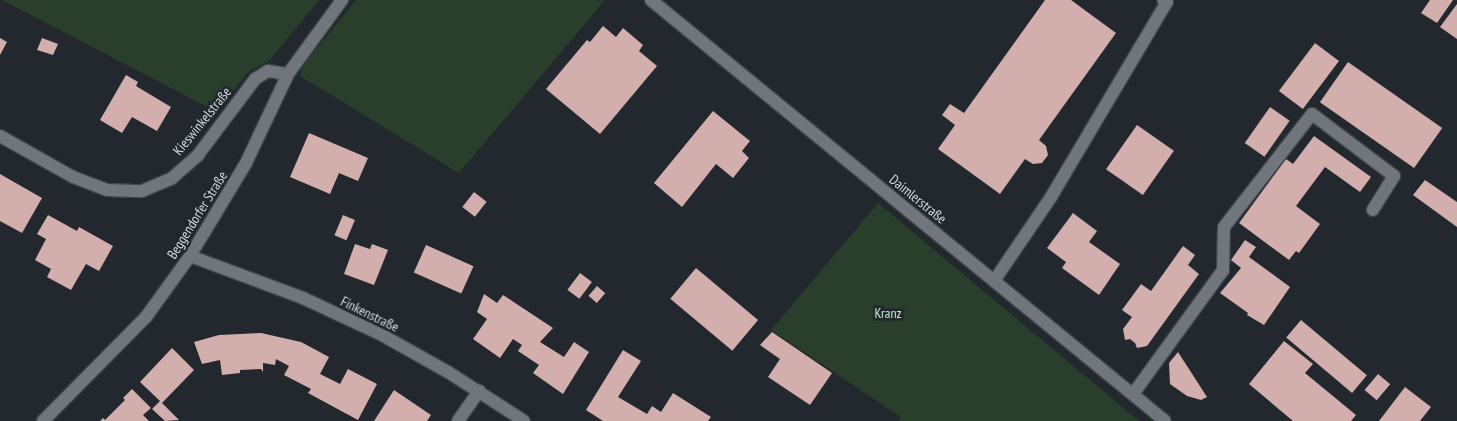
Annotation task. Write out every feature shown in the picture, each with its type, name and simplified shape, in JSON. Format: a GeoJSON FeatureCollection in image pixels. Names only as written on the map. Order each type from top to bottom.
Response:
{"type":"FeatureCollection","features":[{"type":"Feature","properties":{"kind":"street","name":"Beggendorfer Straße"},"geometry":{"type":"LineString","coordinates":[[43,421],[146,317],[190,256],[246,163],[288,74],[341,0]]}},
{"type":"Feature","properties":{"kind":"street","name":"Daimlerstraße"},"geometry":{"type":"LineString","coordinates":[[652,0],[1165,421]]}},
{"type":"Feature","properties":{"kind":"street"},"geometry":{"type":"LineString","coordinates":[[994,281],[1051,198],[1167,2],[1163,0]]}},
{"type":"Feature","properties":{"kind":"street","name":"Kieswinkelstraße"},"geometry":{"type":"LineString","coordinates":[[0,136],[73,177],[108,190],[142,191],[172,178],[198,155],[254,79],[268,70],[288,74]]}},
{"type":"Feature","properties":{"kind":"street"},"geometry":{"type":"LineString","coordinates":[[1133,394],[1223,270],[1224,227],[1312,114],[1394,176],[1373,210]]}},
{"type":"Feature","properties":{"kind":"street","name":"Finkenstraße"},"geometry":{"type":"LineString","coordinates":[[190,256],[312,302],[382,335],[479,391],[524,421]]}},
{"type":"Feature","properties":{"kind":"street"},"geometry":{"type":"LineString","coordinates":[[458,421],[479,391]]}},
{"type":"Feature","properties":{"kind":"green space"},"geometry":{"type":"Polygon","coordinates":[[[2,0],[319,0],[269,61],[248,72],[217,112],[2,0]]]}},
{"type":"Feature","properties":{"kind":"green space"},"geometry":{"type":"Polygon","coordinates":[[[356,0],[605,0],[459,173],[300,76],[304,64],[356,0]]]}},
{"type":"Feature","properties":{"kind":"green space","name":"Kranz"},"geometry":{"type":"Polygon","coordinates":[[[878,203],[1139,421],[898,421],[901,417],[771,330],[878,203]]]}},
{"type":"Feature","properties":{"kind":"building"},"geometry":{"type":"Polygon","coordinates":[[[1045,0],[1071,0],[1116,33],[1039,140],[1046,146],[1048,155],[1042,163],[1033,164],[1025,159],[1000,194],[938,149],[955,125],[942,115],[950,104],[964,113],[1045,0]]]}},
{"type":"Feature","properties":{"kind":"building"},"geometry":{"type":"Polygon","coordinates":[[[1430,0],[1453,0],[1437,23],[1421,13],[1430,0]]]}},
{"type":"Feature","properties":{"kind":"building"},"geometry":{"type":"Polygon","coordinates":[[[1457,4],[1457,39],[1440,27],[1457,4]]]}},
{"type":"Feature","properties":{"kind":"building"},"geometry":{"type":"Polygon","coordinates":[[[603,26],[616,37],[623,28],[643,45],[639,51],[657,66],[600,134],[546,89],[587,40],[590,42],[603,26]]]}},
{"type":"Feature","properties":{"kind":"building"},"geometry":{"type":"Polygon","coordinates":[[[0,38],[7,42],[0,55],[0,38]]]}},
{"type":"Feature","properties":{"kind":"building"},"geometry":{"type":"Polygon","coordinates":[[[42,38],[58,44],[53,55],[37,50],[42,38]]]}},
{"type":"Feature","properties":{"kind":"building"},"geometry":{"type":"Polygon","coordinates":[[[1315,43],[1339,61],[1303,109],[1279,91],[1315,43]]]}},
{"type":"Feature","properties":{"kind":"building"},"geometry":{"type":"Polygon","coordinates":[[[1348,62],[1442,128],[1414,168],[1320,102],[1348,62]]]}},
{"type":"Feature","properties":{"kind":"building"},"geometry":{"type":"Polygon","coordinates":[[[126,75],[138,82],[136,86],[171,107],[157,131],[132,117],[122,133],[100,120],[126,75]]]}},
{"type":"Feature","properties":{"kind":"building"},"geometry":{"type":"Polygon","coordinates":[[[1270,107],[1290,121],[1264,157],[1245,143],[1270,107]]]}},
{"type":"Feature","properties":{"kind":"building"},"geometry":{"type":"Polygon","coordinates":[[[713,111],[750,141],[742,151],[749,158],[733,178],[716,164],[682,207],[654,183],[713,111]]]}},
{"type":"Feature","properties":{"kind":"building"},"geometry":{"type":"Polygon","coordinates":[[[1137,125],[1174,151],[1143,195],[1106,169],[1137,125]]]}},
{"type":"Feature","properties":{"kind":"building"},"geometry":{"type":"Polygon","coordinates":[[[309,133],[368,158],[358,181],[339,173],[330,194],[290,177],[309,133]]]}},
{"type":"Feature","properties":{"kind":"building"},"geometry":{"type":"Polygon","coordinates":[[[1314,136],[1371,177],[1360,192],[1325,167],[1296,206],[1320,224],[1299,253],[1296,251],[1289,260],[1239,223],[1286,159],[1293,164],[1314,136]]]}},
{"type":"Feature","properties":{"kind":"building"},"geometry":{"type":"Polygon","coordinates":[[[0,174],[42,198],[22,233],[0,221],[0,174]]]}},
{"type":"Feature","properties":{"kind":"building"},"geometry":{"type":"Polygon","coordinates":[[[1425,180],[1457,202],[1457,227],[1413,195],[1425,180]]]}},
{"type":"Feature","properties":{"kind":"building"},"geometry":{"type":"Polygon","coordinates":[[[474,192],[487,202],[475,217],[462,207],[474,192]]]}},
{"type":"Feature","properties":{"kind":"building"},"geometry":{"type":"Polygon","coordinates":[[[1073,213],[1097,231],[1089,242],[1120,264],[1099,295],[1062,268],[1066,262],[1047,248],[1073,213]]]}},
{"type":"Feature","properties":{"kind":"building"},"geometry":{"type":"Polygon","coordinates":[[[48,215],[77,231],[79,227],[113,246],[99,271],[86,264],[71,290],[47,277],[51,269],[35,260],[46,239],[37,234],[48,215]]]}},
{"type":"Feature","properties":{"kind":"building"},"geometry":{"type":"Polygon","coordinates":[[[343,215],[355,220],[346,240],[334,235],[343,215]]]}},
{"type":"Feature","properties":{"kind":"building"},"geometry":{"type":"Polygon","coordinates":[[[1245,240],[1256,247],[1249,257],[1290,287],[1264,325],[1247,315],[1248,313],[1220,293],[1241,268],[1231,260],[1245,240]]]}},
{"type":"Feature","properties":{"kind":"building"},"geometry":{"type":"Polygon","coordinates":[[[355,244],[370,249],[372,244],[388,250],[374,285],[344,274],[355,244]]]}},
{"type":"Feature","properties":{"kind":"building"},"geometry":{"type":"Polygon","coordinates":[[[426,245],[474,266],[461,294],[414,272],[426,245]]]}},
{"type":"Feature","properties":{"kind":"building"},"geometry":{"type":"Polygon","coordinates":[[[1183,246],[1195,255],[1188,265],[1199,274],[1147,346],[1137,348],[1130,339],[1125,340],[1123,329],[1132,317],[1122,310],[1141,284],[1151,291],[1183,246]]]}},
{"type":"Feature","properties":{"kind":"building"},"geometry":{"type":"Polygon","coordinates":[[[696,268],[758,320],[732,351],[670,299],[696,268]]]}},
{"type":"Feature","properties":{"kind":"building"},"geometry":{"type":"Polygon","coordinates":[[[580,273],[592,282],[579,299],[567,290],[580,273]]]}},
{"type":"Feature","properties":{"kind":"building"},"geometry":{"type":"Polygon","coordinates":[[[597,286],[605,293],[597,303],[588,296],[597,286]]]}},
{"type":"Feature","properties":{"kind":"building"},"geometry":{"type":"Polygon","coordinates":[[[484,294],[497,303],[503,295],[553,328],[540,342],[564,357],[574,342],[589,352],[563,394],[533,373],[539,365],[518,351],[522,345],[513,339],[500,358],[473,339],[487,319],[477,312],[484,294]]]}},
{"type":"Feature","properties":{"kind":"building"},"geometry":{"type":"Polygon","coordinates":[[[1301,320],[1367,375],[1352,393],[1286,338],[1301,320]]]}},
{"type":"Feature","properties":{"kind":"building"},"geometry":{"type":"Polygon","coordinates":[[[772,332],[832,373],[810,405],[768,377],[780,359],[760,345],[772,332]]]}},
{"type":"Feature","properties":{"kind":"building"},"geometry":{"type":"Polygon","coordinates":[[[261,333],[301,342],[329,357],[320,374],[340,384],[348,369],[377,384],[358,420],[308,393],[311,389],[284,375],[289,366],[276,359],[275,365],[263,363],[263,372],[261,369],[240,370],[240,373],[222,375],[220,360],[202,364],[194,342],[219,335],[261,333]]]}},
{"type":"Feature","properties":{"kind":"building"},"geometry":{"type":"Polygon","coordinates":[[[1284,341],[1313,364],[1305,373],[1356,415],[1351,421],[1293,421],[1249,384],[1284,341]]]}},
{"type":"Feature","properties":{"kind":"building"},"geometry":{"type":"Polygon","coordinates":[[[172,348],[194,370],[162,403],[179,420],[165,421],[152,409],[160,401],[140,382],[172,348]]]}},
{"type":"Feature","properties":{"kind":"building"},"geometry":{"type":"Polygon","coordinates":[[[623,350],[641,361],[618,397],[647,414],[652,406],[661,412],[673,393],[711,417],[708,421],[603,421],[586,410],[623,350]]]}},
{"type":"Feature","properties":{"kind":"building"},"geometry":{"type":"Polygon","coordinates":[[[1178,352],[1207,397],[1201,400],[1187,396],[1170,384],[1169,363],[1178,352]]]}},
{"type":"Feature","properties":{"kind":"building"},"geometry":{"type":"Polygon","coordinates":[[[1378,374],[1390,384],[1377,400],[1365,390],[1378,374]]]}},
{"type":"Feature","properties":{"kind":"building"},"geometry":{"type":"Polygon","coordinates":[[[1405,387],[1431,407],[1420,421],[1379,421],[1405,387]]]}},
{"type":"Feature","properties":{"kind":"building"},"geometry":{"type":"Polygon","coordinates":[[[132,389],[151,408],[143,415],[149,421],[100,421],[103,418],[105,420],[125,400],[123,398],[132,389]]]}},
{"type":"Feature","properties":{"kind":"building"},"geometry":{"type":"Polygon","coordinates":[[[394,390],[431,415],[427,421],[374,421],[394,390]]]}}]}
